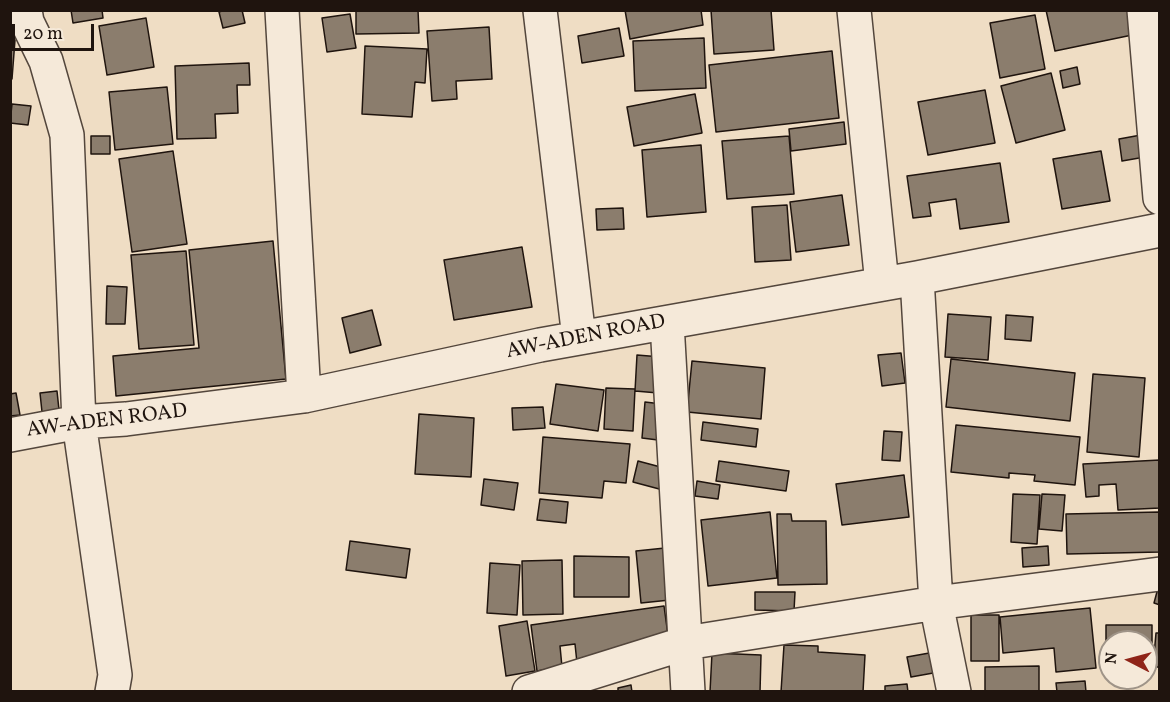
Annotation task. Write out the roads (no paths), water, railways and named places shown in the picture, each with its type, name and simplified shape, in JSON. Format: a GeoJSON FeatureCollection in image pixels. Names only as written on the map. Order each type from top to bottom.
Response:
{"type":"FeatureCollection","features":[{"type":"Feature","properties":{"kind":"street"},"geometry":{"type":"LineString","coordinates":[[25,10],[27,22],[46,61],[67,135],[79,422],[113,655],[115,675],[112,692]]}},
{"type":"Feature","properties":{"kind":"street"},"geometry":{"type":"LineString","coordinates":[[282,10],[304,396]]}},
{"type":"Feature","properties":{"kind":"street"},"geometry":{"type":"LineString","coordinates":[[540,10],[579,338]]}},
{"type":"Feature","properties":{"kind":"street"},"geometry":{"type":"LineString","coordinates":[[854,10],[882,284]]}},
{"type":"Feature","properties":{"kind":"street"},"geometry":{"type":"LineString","coordinates":[[1144,10],[1160,198]]}},
{"type":"Feature","properties":{"kind":"street","name":"AW-ADEN ROAD"},"geometry":{"type":"LineString","coordinates":[[10,435],[79,422],[126,419],[304,396],[579,338],[917,278],[1160,230]]}},
{"type":"Feature","properties":{"kind":"street"},"geometry":{"type":"LineString","coordinates":[[917,278],[936,603],[954,692]]}},
{"type":"Feature","properties":{"kind":"street"},"geometry":{"type":"LineString","coordinates":[[667,322],[688,692]]}},
{"type":"Feature","properties":{"kind":"street"},"geometry":{"type":"LineString","coordinates":[[529,692],[686,643],[936,603],[1160,574]]}}]}
